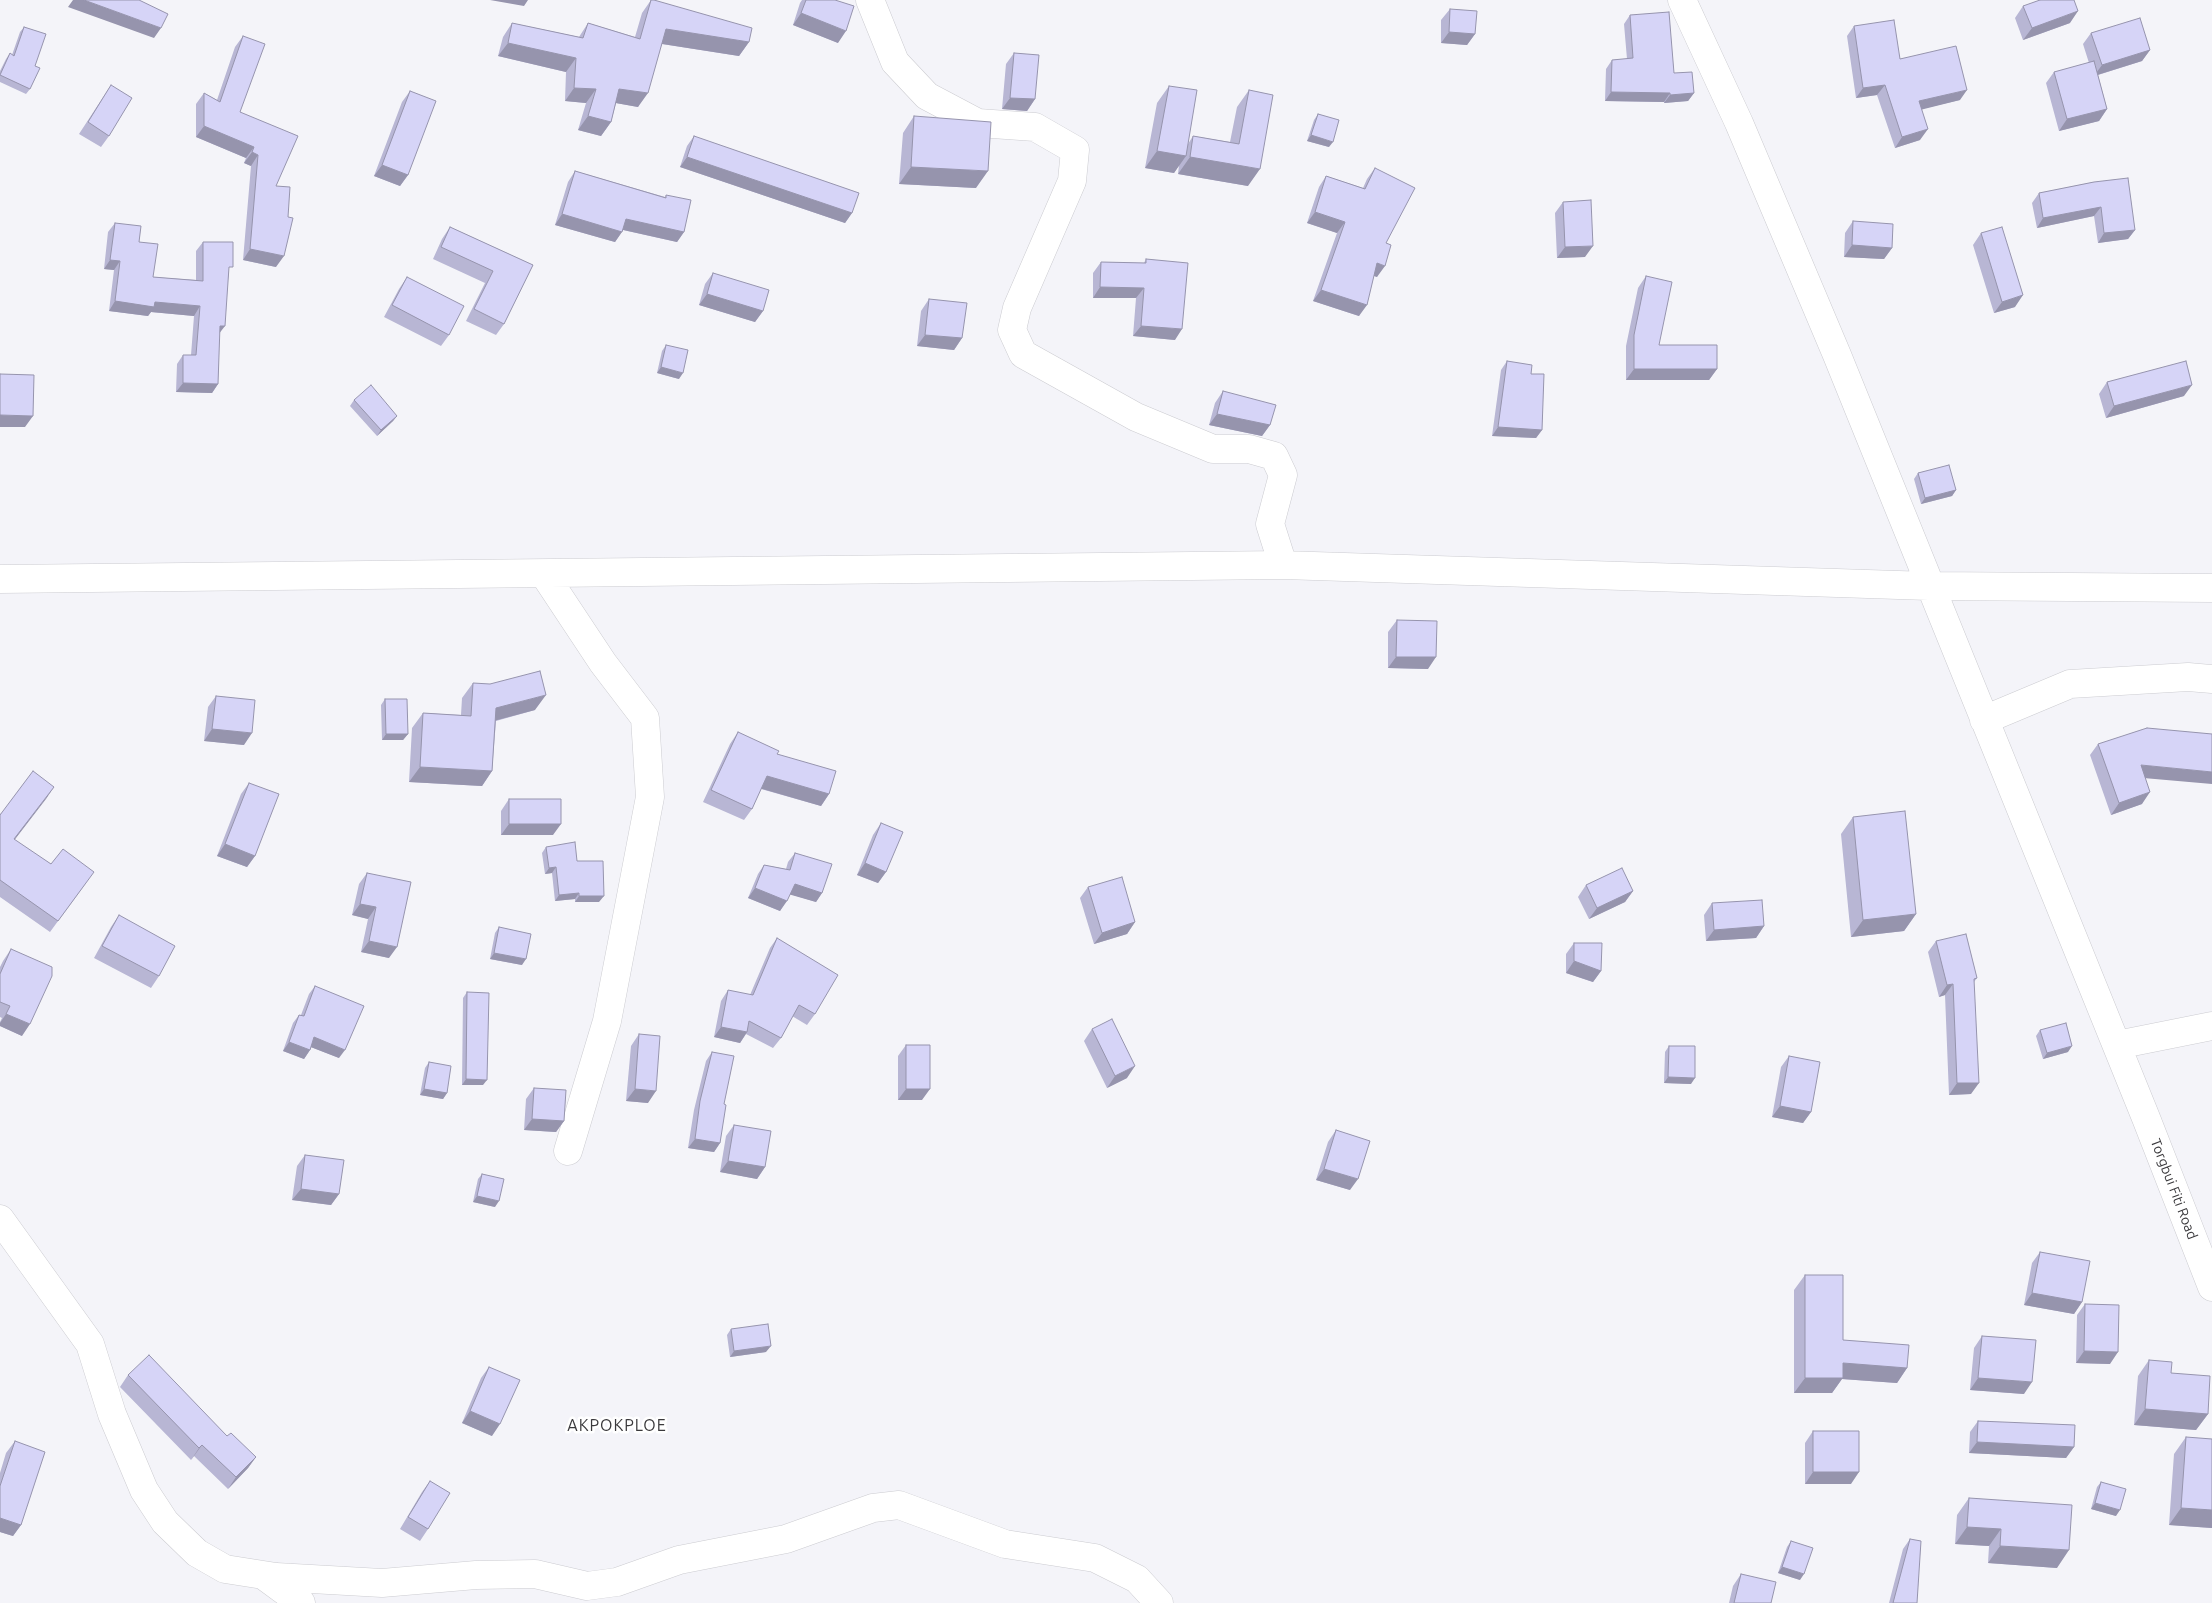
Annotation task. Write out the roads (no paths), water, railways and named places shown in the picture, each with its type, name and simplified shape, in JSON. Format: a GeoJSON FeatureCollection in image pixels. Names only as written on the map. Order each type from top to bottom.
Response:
{"type":"FeatureCollection","features":[{"type":"Feature","properties":{"kind":"street"},"geometry":{"type":"LineString","coordinates":[[870,0],[895,62],[926,96],[978,123],[1035,127],[1075,150],[1072,181],[1017,308],[1012,330],[1023,354],[1136,417],[1213,449],[1249,450],[1274,456],[1282,475],[1270,524],[1283,565]]}},
{"type":"Feature","properties":{"kind":"street","name":"Torgbui Fiti Road"},"geometry":{"type":"LineString","coordinates":[[1682,0],[1739,123],[1826,328],[1929,586],[2117,1045],[2212,1287]]}},
{"type":"Feature","properties":{"kind":"street"},"geometry":{"type":"LineString","coordinates":[[1,581],[1283,565],[1929,586],[2212,588]]}},
{"type":"Feature","properties":{"kind":"street"},"geometry":{"type":"LineString","coordinates":[[544,574],[603,663],[645,718],[650,797],[607,1020],[568,1151]]}},
{"type":"Feature","properties":{"kind":"street"},"geometry":{"type":"LineString","coordinates":[[1984,720],[2070,684],[2188,677],[2212,679]]}},
{"type":"Feature","properties":{"kind":"street"},"geometry":{"type":"LineString","coordinates":[[2117,1045],[2212,1026]]}},
{"type":"Feature","properties":{"kind":"street"},"geometry":{"type":"LineString","coordinates":[[0,1219],[90,1344],[112,1414],[144,1490],[165,1522],[197,1553],[225,1569],[263,1575],[382,1583],[476,1575],[535,1574],[587,1586],[617,1582],[679,1560],[786,1539],[873,1508],[898,1505],[1005,1544],[1094,1558],[1137,1579],[1159,1603]]}},
{"type":"Feature","properties":{"kind":"street"},"geometry":{"type":"LineString","coordinates":[[263,1575],[302,1603]]}},
{"type":"Feature","properties":{"kind":"district","name":"AKPOKPLOE"},"geometry":{"type":"Point","coordinates":[617,1426]}}]}
